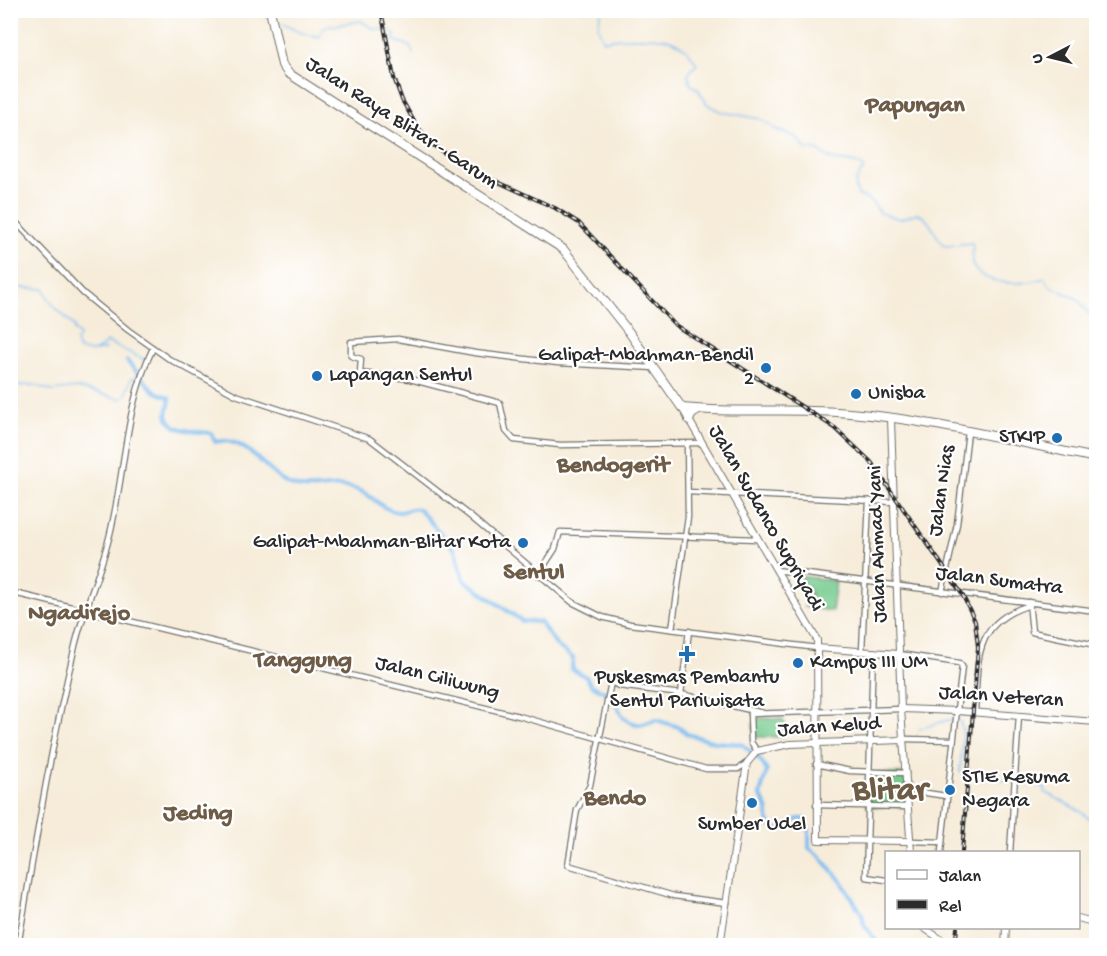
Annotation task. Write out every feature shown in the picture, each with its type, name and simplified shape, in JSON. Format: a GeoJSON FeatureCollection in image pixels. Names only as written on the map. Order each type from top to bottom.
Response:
{"type":"FeatureCollection","features":[{"type":"Feature","properties":{"kind":"highway","name":"Jalan Raya Blitar - Garum"},"geometry":{"type":"LineString","coordinates":[[271,16],[282,65],[288,73],[551,241],[571,257],[655,368],[682,408]]}},
{"type":"Feature","properties":{"kind":"highway"},"geometry":{"type":"LineString","coordinates":[[682,408],[693,414],[846,412],[968,432],[1096,458]]}},
{"type":"Feature","properties":{"kind":"main road"},"geometry":{"type":"LineString","coordinates":[[10,216],[83,293],[153,348],[236,395],[356,433],[377,443],[471,517],[572,602],[602,617],[672,629],[825,649],[899,654],[960,664],[960,693],[941,851]]}},
{"type":"Feature","properties":{"kind":"main road"},"geometry":{"type":"LineString","coordinates":[[655,368],[524,359],[398,339],[351,342],[351,357],[361,359],[360,373],[403,377],[500,403],[506,431],[513,439],[560,445],[702,443]]}},
{"type":"Feature","properties":{"kind":"main road"},"geometry":{"type":"LineString","coordinates":[[18,945],[54,738],[84,610],[100,566],[118,502],[140,377],[153,348]]}},
{"type":"Feature","properties":{"kind":"main road","name":"Jalan Sudanco Supriyadi"},"geometry":{"type":"LineString","coordinates":[[682,408],[693,414],[702,443],[754,537],[776,570],[782,575],[802,616],[817,640],[816,805],[819,841],[867,842]]}},
{"type":"Feature","properties":{"kind":"main road","name":"Jalan Ahmad Yani"},"geometry":{"type":"LineString","coordinates":[[891,419],[899,654],[910,843]]}},
{"type":"Feature","properties":{"kind":"main road","name":"Jalan Nias"},"geometry":{"type":"LineString","coordinates":[[942,590],[954,539],[968,432]]}},
{"type":"Feature","properties":{"kind":"main road"},"geometry":{"type":"LineString","coordinates":[[672,629],[686,537],[687,444]]}},
{"type":"Feature","properties":{"kind":"main road"},"geometry":{"type":"LineString","coordinates":[[688,492],[893,502]]}},
{"type":"Feature","properties":{"kind":"main road"},"geometry":{"type":"LineString","coordinates":[[862,651],[869,501]]}},
{"type":"Feature","properties":{"kind":"main road"},"geometry":{"type":"LineString","coordinates":[[538,575],[555,549],[560,532],[754,537]]}},
{"type":"Feature","properties":{"kind":"main road"},"geometry":{"type":"LineString","coordinates":[[782,575],[889,586],[897,590]]}},
{"type":"Feature","properties":{"kind":"main road","name":"Jalan Sumatra"},"geometry":{"type":"LineString","coordinates":[[897,590],[942,590],[1095,611]]}},
{"type":"Feature","properties":{"kind":"main road","name":"Jalan Ciliwung"},"geometry":{"type":"LineString","coordinates":[[10,592],[519,716],[706,769],[738,769],[748,764]]}},
{"type":"Feature","properties":{"kind":"main road"},"geometry":{"type":"LineString","coordinates":[[975,712],[984,637],[1007,613],[1029,603],[1032,632],[1096,645]]}},
{"type":"Feature","properties":{"kind":"main road"},"geometry":{"type":"LineString","coordinates":[[681,694],[689,631]]}},
{"type":"Feature","properties":{"kind":"main road"},"geometry":{"type":"LineString","coordinates":[[817,640],[825,649]]}},
{"type":"Feature","properties":{"kind":"main road"},"geometry":{"type":"LineString","coordinates":[[873,652],[866,877],[885,880]]}},
{"type":"Feature","properties":{"kind":"main road"},"geometry":{"type":"LineString","coordinates":[[727,903],[674,896],[568,865],[577,810],[585,793],[611,682],[681,694],[750,712],[902,709]]}},
{"type":"Feature","properties":{"kind":"main road","name":"Jalan Veteran"},"geometry":{"type":"LineString","coordinates":[[902,709],[957,717],[975,712],[1096,722]]}},
{"type":"Feature","properties":{"kind":"main road"},"geometry":{"type":"LineString","coordinates":[[720,945],[748,764],[757,751],[751,742],[750,712]]}},
{"type":"Feature","properties":{"kind":"main road"},"geometry":{"type":"LineString","coordinates":[[1011,848],[1019,716]]}},
{"type":"Feature","properties":{"kind":"main road"},"geometry":{"type":"LineString","coordinates":[[903,739],[953,740]]}},
{"type":"Feature","properties":{"kind":"main road","name":"Jalan Kelud"},"geometry":{"type":"LineString","coordinates":[[757,751],[816,742],[903,739]]}},
{"type":"Feature","properties":{"kind":"main road"},"geometry":{"type":"LineString","coordinates":[[816,764],[870,772],[906,773]]}},
{"type":"Feature","properties":{"kind":"main road"},"geometry":{"type":"LineString","coordinates":[[907,790],[946,796]]}},
{"type":"Feature","properties":{"kind":"main road"},"geometry":{"type":"LineString","coordinates":[[816,805],[908,807]]}},
{"type":"Feature","properties":{"kind":"main road"},"geometry":{"type":"LineString","coordinates":[[867,842],[942,842]]}},
{"type":"Feature","properties":{"kind":"main road"},"geometry":{"type":"LineString","coordinates":[[1080,919],[1096,923]]}},
{"type":"Feature","properties":{"kind":"main road"},"geometry":{"type":"LineString","coordinates":[[926,929],[951,945]]}},
{"type":"Feature","properties":{"kind":"main road"},"geometry":{"type":"LineString","coordinates":[[1005,945],[1006,929]]}},
{"type":"Feature","properties":{"kind":"green space"},"geometry":{"type":"Polygon","coordinates":[[[800,576],[836,581],[832,611],[804,607],[812,600],[800,576]]]}},
{"type":"Feature","properties":{"kind":"green space"},"geometry":{"type":"Polygon","coordinates":[[[759,718],[782,719],[786,725],[783,737],[755,737],[753,725],[759,718]]]}},
{"type":"Feature","properties":{"kind":"green space"},"geometry":{"type":"Polygon","coordinates":[[[868,773],[905,774],[908,806],[867,807],[868,773]]]}},
{"type":"Feature","properties":{"kind":"waterway"},"geometry":{"type":"LineString","coordinates":[[255,10],[270,19]]}},
{"type":"Feature","properties":{"kind":"waterway"},"geometry":{"type":"LineString","coordinates":[[584,10],[590,10]]}},
{"type":"Feature","properties":{"kind":"waterway"},"geometry":{"type":"LineString","coordinates":[[601,10],[598,28],[604,41],[651,37],[668,39],[683,47],[697,64],[688,74],[691,85],[698,89],[707,104],[722,112],[761,119],[777,130],[796,137],[806,149],[818,151],[832,159],[860,165],[864,168],[856,183],[856,191],[858,195],[872,202],[880,213],[900,219],[917,213],[930,224],[945,246],[972,243],[973,266],[986,278],[1016,283],[1044,278],[1051,287],[1078,299],[1088,313],[1096,316]]}},
{"type":"Feature","properties":{"kind":"waterway"},"geometry":{"type":"LineString","coordinates":[[277,21],[299,32],[319,37],[324,27],[361,21],[374,29],[388,30],[395,35],[393,40],[410,46],[413,54]]}},
{"type":"Feature","properties":{"kind":"waterway"},"geometry":{"type":"LineString","coordinates":[[10,287],[44,289],[53,305],[74,326],[79,336],[76,342],[79,350],[92,352],[105,349]]}},
{"type":"Feature","properties":{"kind":"waterway"},"geometry":{"type":"LineString","coordinates":[[96,351],[107,342],[145,360]]}},
{"type":"Feature","properties":{"kind":"waterway"},"geometry":{"type":"LineString","coordinates":[[127,361],[154,391],[170,398],[167,415],[174,425],[186,430],[211,433],[215,442],[236,443],[287,483],[305,488],[348,487],[363,492],[392,511],[419,509],[455,550],[464,580],[522,621],[540,622],[556,645],[573,658],[572,669],[586,677],[591,685],[611,695],[623,717],[630,722],[640,725],[656,720],[679,727],[687,734],[715,742],[742,744],[761,761],[767,771],[760,794],[767,808],[769,825],[779,830],[798,819],[804,819],[809,830],[809,848],[820,856],[842,882],[862,914],[864,925],[880,946]]}},
{"type":"Feature","properties":{"kind":"waterway"},"geometry":{"type":"LineString","coordinates":[[10,386],[34,385],[52,391],[78,388],[121,399],[126,395],[131,379],[138,376]]}},
{"type":"Feature","properties":{"kind":"waterway"},"geometry":{"type":"LineString","coordinates":[[919,729],[948,720],[960,721],[963,732],[960,772],[1045,787],[1045,792],[1080,811],[1096,824]]}},
{"type":"Feature","properties":{"kind":"railway"},"geometry":{"type":"LineString","coordinates":[[381,10],[394,78],[402,100],[416,125],[433,145],[463,166],[555,208],[579,223],[675,325],[835,428],[871,462],[962,594],[975,621],[978,647],[962,851]]}},
{"type":"Feature","properties":{"kind":"railway"},"geometry":{"type":"LineString","coordinates":[[955,946],[957,929]]}},
{"type":"Feature","properties":{"kind":"place","name":"Galipat-Mbahman-Bendil 2"},"geometry":{"type":"Point","coordinates":[766,368]}},
{"type":"Feature","properties":{"kind":"place","name":"Lapangan Sentul"},"geometry":{"type":"Point","coordinates":[317,376]}},
{"type":"Feature","properties":{"kind":"place","name":"Unisba"},"geometry":{"type":"Point","coordinates":[856,394]}},
{"type":"Feature","properties":{"kind":"place","name":"STKIP"},"geometry":{"type":"Point","coordinates":[1057,438]}},
{"type":"Feature","properties":{"kind":"place","name":"Galipat-Mbahman-Blitar Kota"},"geometry":{"type":"Point","coordinates":[523,543]}},
{"type":"Feature","properties":{"kind":"place","name":"Puskesmas Pembantu Sentul Pariwisata"},"geometry":{"type":"Point","coordinates":[687,654]}},
{"type":"Feature","properties":{"kind":"place","name":"Kampus III UM"},"geometry":{"type":"Point","coordinates":[798,663]}},
{"type":"Feature","properties":{"kind":"place","name":"STIE Kesuma Negara"},"geometry":{"type":"Point","coordinates":[950,790]}},
{"type":"Feature","properties":{"kind":"place","name":"Sumber Udel"},"geometry":{"type":"Point","coordinates":[752,803]}},
{"type":"Feature","properties":{"kind":"district","name":"Papungan"},"geometry":{"type":"Point","coordinates":[915,106]}},
{"type":"Feature","properties":{"kind":"district","name":"Bendogerit"},"geometry":{"type":"Point","coordinates":[613,466]}},
{"type":"Feature","properties":{"kind":"district","name":"Sentul"},"geometry":{"type":"Point","coordinates":[534,573]}},
{"type":"Feature","properties":{"kind":"district","name":"Ngadirejo"},"geometry":{"type":"Point","coordinates":[79,614]}},
{"type":"Feature","properties":{"kind":"district","name":"Tanggung"},"geometry":{"type":"Point","coordinates":[303,661]}},
{"type":"Feature","properties":{"kind":"district","name":"Blitar"},"geometry":{"type":"Point","coordinates":[890,792]}},
{"type":"Feature","properties":{"kind":"district","name":"Bendo"},"geometry":{"type":"Point","coordinates":[615,799]}},
{"type":"Feature","properties":{"kind":"district","name":"Jeding"},"geometry":{"type":"Point","coordinates":[198,814]}}]}
